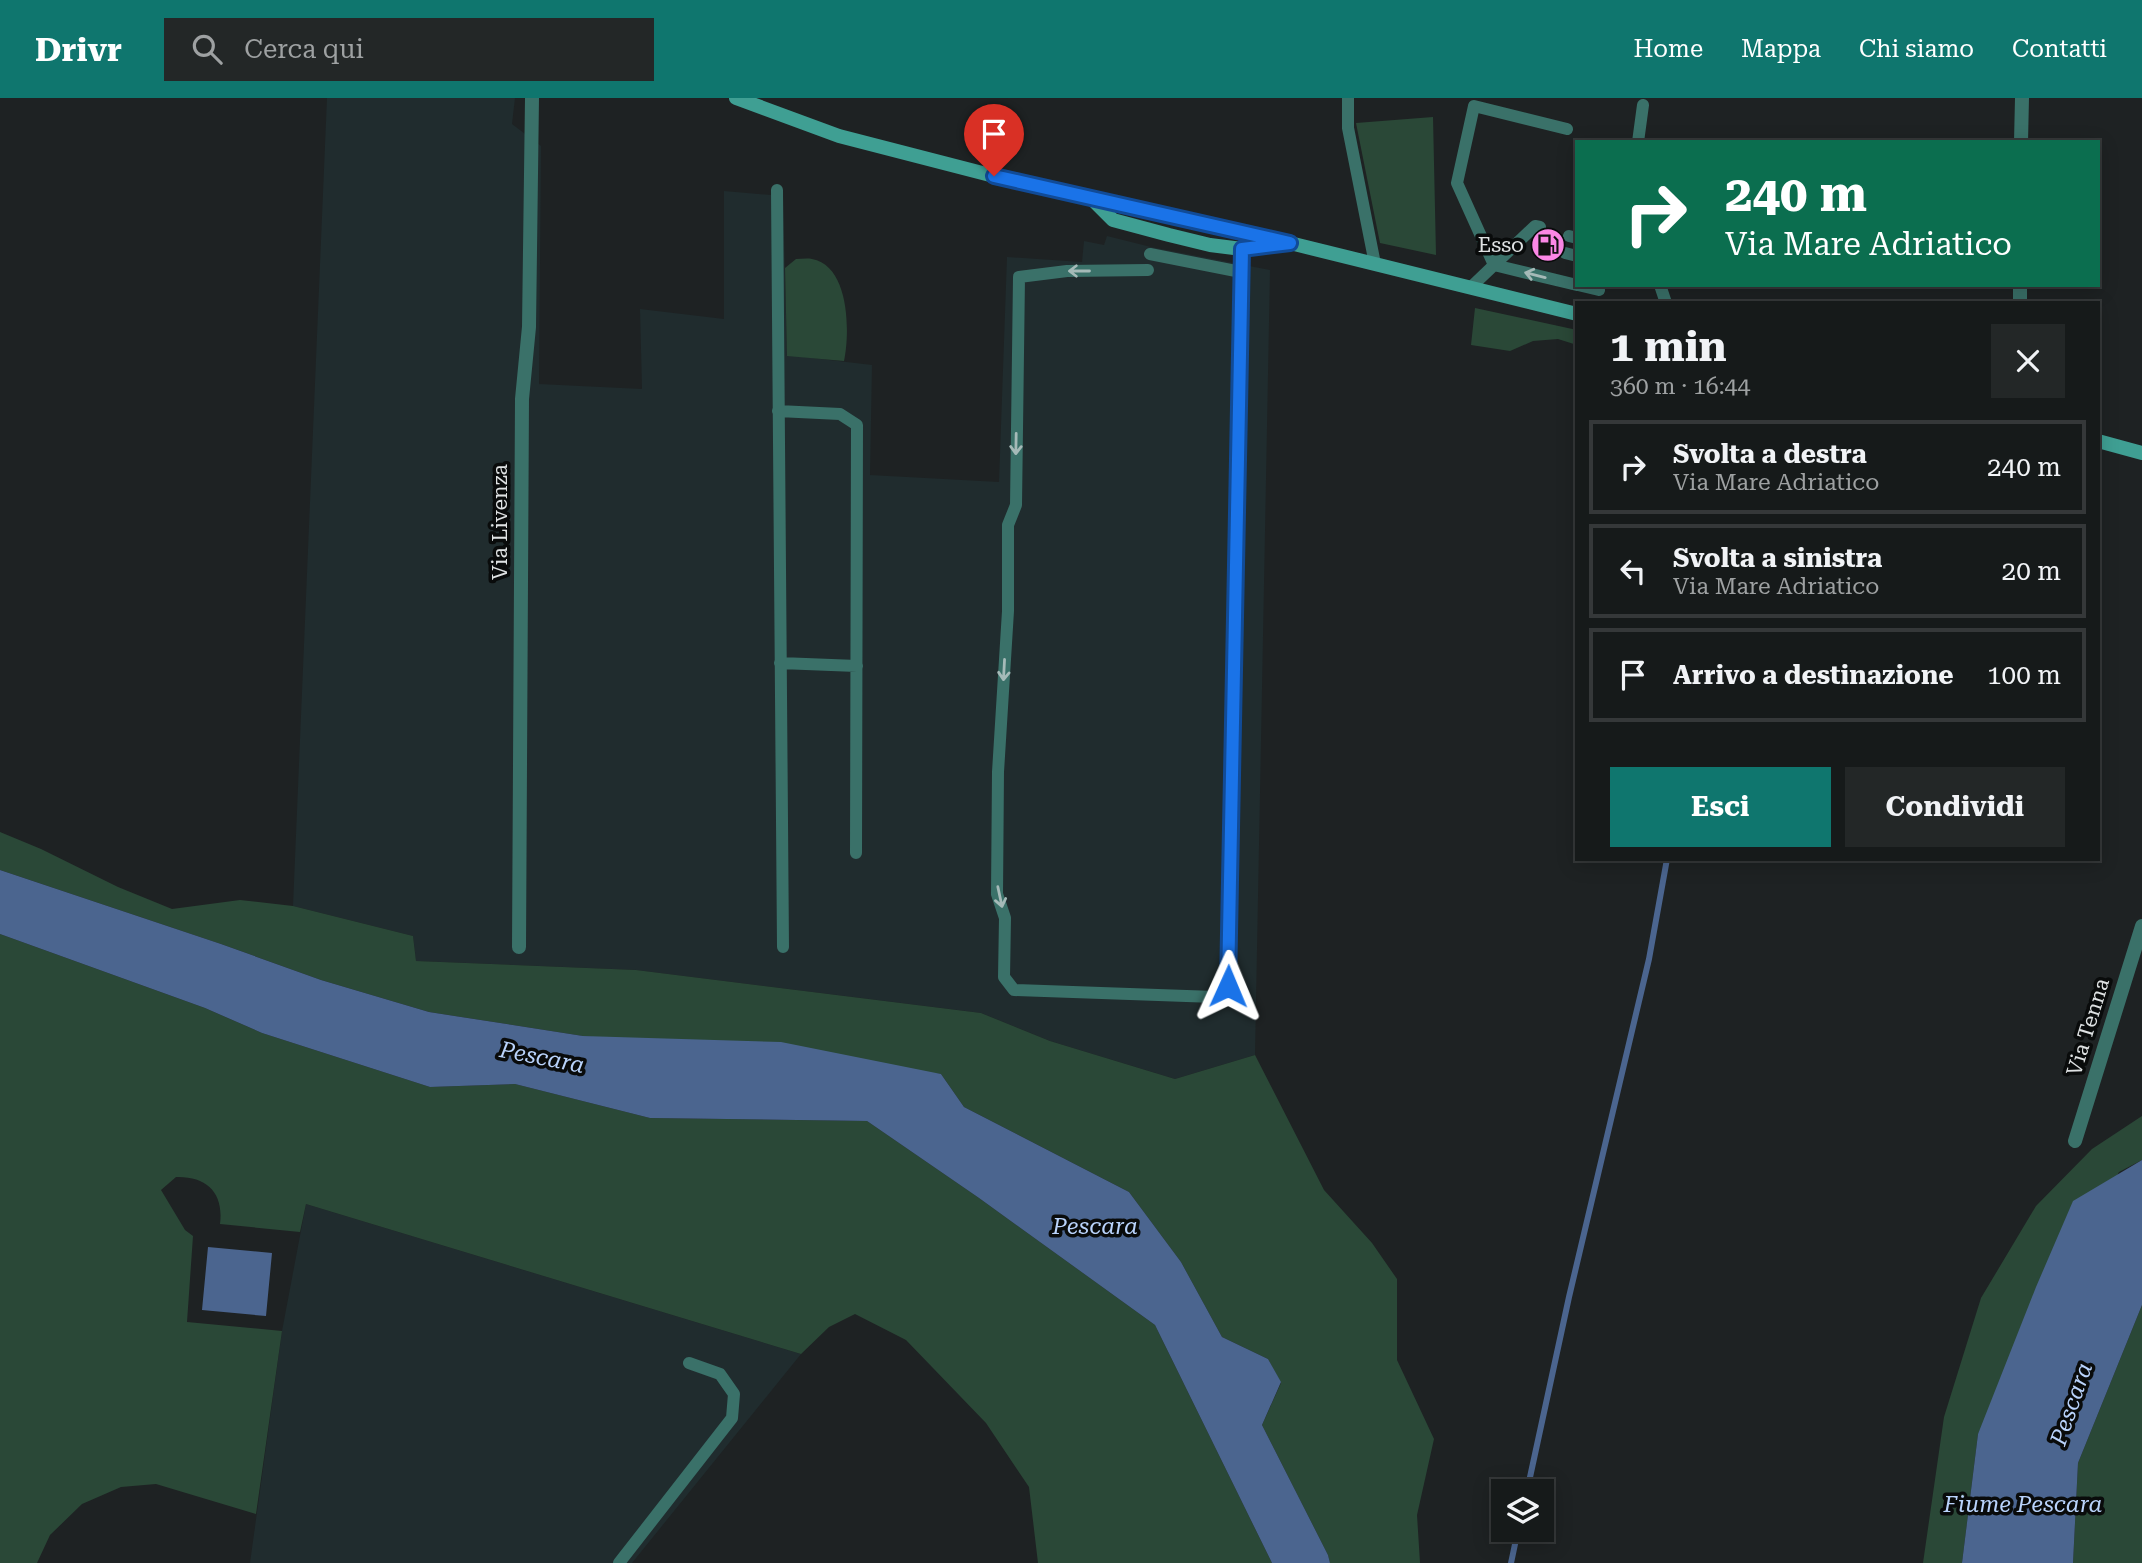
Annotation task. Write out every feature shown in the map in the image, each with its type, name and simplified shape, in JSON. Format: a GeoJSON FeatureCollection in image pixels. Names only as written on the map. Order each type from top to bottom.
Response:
{"type":"FeatureCollection","features":[{"type":"Feature","properties":{"kind":"main road"},"geometry":{"type":"LineString","coordinates":[[736,98],[839,136],[994,176],[1090,197],[1113,220],[1222,229],[1290,243],[1575,314]]}},
{"type":"Feature","properties":{"kind":"main road"},"geometry":{"type":"LineString","coordinates":[[1156,223],[1210,245],[1242,249],[1290,243]]}},
{"type":"Feature","properties":{"kind":"main road"},"geometry":{"type":"LineString","coordinates":[[2100,442],[2142,453]]}},
{"type":"Feature","properties":{"kind":"street","name":"Via Livenza"},"geometry":{"type":"LineString","coordinates":[[519,947],[522,399],[529,327],[532,98]]}},
{"type":"Feature","properties":{"kind":"street"},"geometry":{"type":"LineString","coordinates":[[2021,140],[2022,98]]}},
{"type":"Feature","properties":{"kind":"street","name":"Via Tenna"},"geometry":{"type":"LineString","coordinates":[[2075,1141],[2142,926]]}},
{"type":"Feature","properties":{"kind":"lane"},"geometry":{"type":"LineString","coordinates":[[1348,98],[1348,128],[1375,264]]}},
{"type":"Feature","properties":{"kind":"lane"},"geometry":{"type":"LineString","coordinates":[[1638,140],[1643,105]]}},
{"type":"Feature","properties":{"kind":"lane"},"geometry":{"type":"LineString","coordinates":[[1494,265],[1457,183],[1474,106],[1567,129]]}},
{"type":"Feature","properties":{"kind":"lane"},"geometry":{"type":"LineString","coordinates":[[777,190],[783,947]]}},
{"type":"Feature","properties":{"kind":"lane"},"geometry":{"type":"LineString","coordinates":[[1470,288],[1535,226],[1540,227]]}},
{"type":"Feature","properties":{"kind":"lane"},"geometry":{"type":"LineString","coordinates":[[1518,242],[1533,246]]}},
{"type":"Feature","properties":{"kind":"lane"},"geometry":{"type":"LineString","coordinates":[[1148,271],[1067,271],[1019,277],[1016,505],[1008,525],[1008,611],[998,772],[997,880],[997,894],[1005,918],[1004,977],[1014,990],[1215,997],[1228,986],[1242,249]]}},
{"type":"Feature","properties":{"kind":"lane"},"geometry":{"type":"LineString","coordinates":[[1150,254],[1241,272]]}},
{"type":"Feature","properties":{"kind":"lane"},"geometry":{"type":"LineString","coordinates":[[1494,265],[1575,285]]}},
{"type":"Feature","properties":{"kind":"lane"},"geometry":{"type":"LineString","coordinates":[[1583,287],[1600,293]]}},
{"type":"Feature","properties":{"kind":"lane"},"geometry":{"type":"LineString","coordinates":[[778,411],[840,414],[856,425],[856,853]]}},
{"type":"Feature","properties":{"kind":"lane"},"geometry":{"type":"LineString","coordinates":[[780,663],[858,666]]}},
{"type":"Feature","properties":{"kind":"lane"},"geometry":{"type":"LineString","coordinates":[[619,1563],[732,1418],[734,1394],[720,1374],[689,1363]]}},
{"type":"Feature","properties":{"kind":"shaded area"},"geometry":{"type":"Polygon","coordinates":[[[327,98],[515,98],[512,124],[541,146],[539,384],[642,389],[640,309],[724,319],[724,191],[783,196],[787,355],[872,365],[870,475],[999,482],[1007,257],[1082,262],[1084,241],[1104,245],[1107,236],[1270,270],[1255,1055],[1175,1079],[1050,1041],[981,1013],[636,970],[416,961],[413,936],[293,906],[327,98]]]}},
{"type":"Feature","properties":{"kind":"shaded area"},"geometry":{"type":"Polygon","coordinates":[[[306,1204],[801,1354],[632,1563],[250,1563],[282,1331],[306,1204]]]}},
{"type":"Feature","properties":{"kind":"green space"},"geometry":{"type":"Polygon","coordinates":[[[1433,117],[1436,255],[1380,243],[1356,123],[1433,117]]]}},
{"type":"Feature","properties":{"kind":"green space"},"geometry":{"type":"Polygon","coordinates":[[[796,259],[812,259],[825,264],[834,274],[847,318],[844,361],[787,356],[785,268],[796,259]]]}},
{"type":"Feature","properties":{"kind":"green space"},"geometry":{"type":"Polygon","coordinates":[[[1475,308],[1575,330],[1575,344],[1558,339],[1533,341],[1510,351],[1471,345],[1475,308]]]}},
{"type":"Feature","properties":{"kind":"green space"},"geometry":{"type":"Polygon","coordinates":[[[0,832],[172,909],[240,900],[293,906],[413,936],[416,961],[636,970],[981,1013],[1050,1041],[1175,1079],[1255,1055],[1324,1190],[1372,1243],[1397,1279],[1397,1360],[1434,1439],[1417,1515],[1420,1563],[1330,1563],[1262,1425],[1281,1383],[1268,1359],[1222,1337],[1181,1262],[1129,1192],[964,1107],[941,1074],[583,1036],[429,1012],[321,980],[0,870],[0,832]]]}},
{"type":"Feature","properties":{"kind":"green space"},"geometry":{"type":"Polygon","coordinates":[[[0,934],[205,1008],[262,1033],[430,1087],[515,1084],[650,1118],[867,1121],[1155,1325],[1272,1563],[1038,1563],[1029,1487],[986,1423],[906,1340],[855,1314],[829,1327],[801,1354],[306,1204],[300,1232],[220,1224],[219,1203],[211,1188],[197,1180],[176,1177],[161,1190],[185,1230],[193,1236],[187,1322],[282,1331],[256,1514],[156,1484],[121,1487],[82,1504],[50,1535],[37,1563],[0,1563],[0,934]]]}},
{"type":"Feature","properties":{"kind":"green space"},"geometry":{"type":"Polygon","coordinates":[[[2142,1116],[2142,1160],[2119,1172],[1978,1434],[1962,1563],[1923,1563],[1944,1417],[1981,1298],[2036,1206],[2092,1149],[2142,1116]]]}},
{"type":"Feature","properties":{"kind":"green space"},"geometry":{"type":"Polygon","coordinates":[[[2142,1305],[2142,1563],[2073,1563],[2078,1463],[2142,1305]]]}},
{"type":"Feature","properties":{"kind":"water","name":"Pescara"},"geometry":{"type":"Polygon","coordinates":[[[0,870],[321,980],[429,1012],[583,1036],[781,1042],[941,1074],[964,1107],[1129,1192],[1181,1262],[1222,1337],[1268,1359],[1281,1382],[1262,1425],[1330,1563],[1272,1563],[1155,1325],[867,1121],[650,1118],[515,1084],[430,1087],[262,1033],[205,1008],[0,934],[0,870]]]}},
{"type":"Feature","properties":{"kind":"water","name":"Fiume Pescara"},"geometry":{"type":"Polygon","coordinates":[[[2142,1160],[2142,1305],[2078,1463],[2073,1563],[1962,1563],[1978,1434],[2073,1201],[2142,1160]]]}},
{"type":"Feature","properties":{"kind":"water"},"geometry":{"type":"Polygon","coordinates":[[[208,1247],[272,1253],[266,1316],[202,1310],[208,1247]]]}},
{"type":"Feature","properties":{"kind":"waterway"},"geometry":{"type":"LineString","coordinates":[[1530,1479],[1569,1297],[1649,959],[1667,861]]}},
{"type":"Feature","properties":{"kind":"waterway"},"geometry":{"type":"LineString","coordinates":[[1511,1563],[1515,1542]]}},
{"type":"Feature","properties":{"kind":"place","name":"Esso"},"geometry":{"type":"Point","coordinates":[1548,245]}},
{"type":"Feature","properties":{"kind":"route"},"geometry":{"type":"LineString","coordinates":[[994,176],[1290,243],[1242,249],[1228,986]]}}]}
